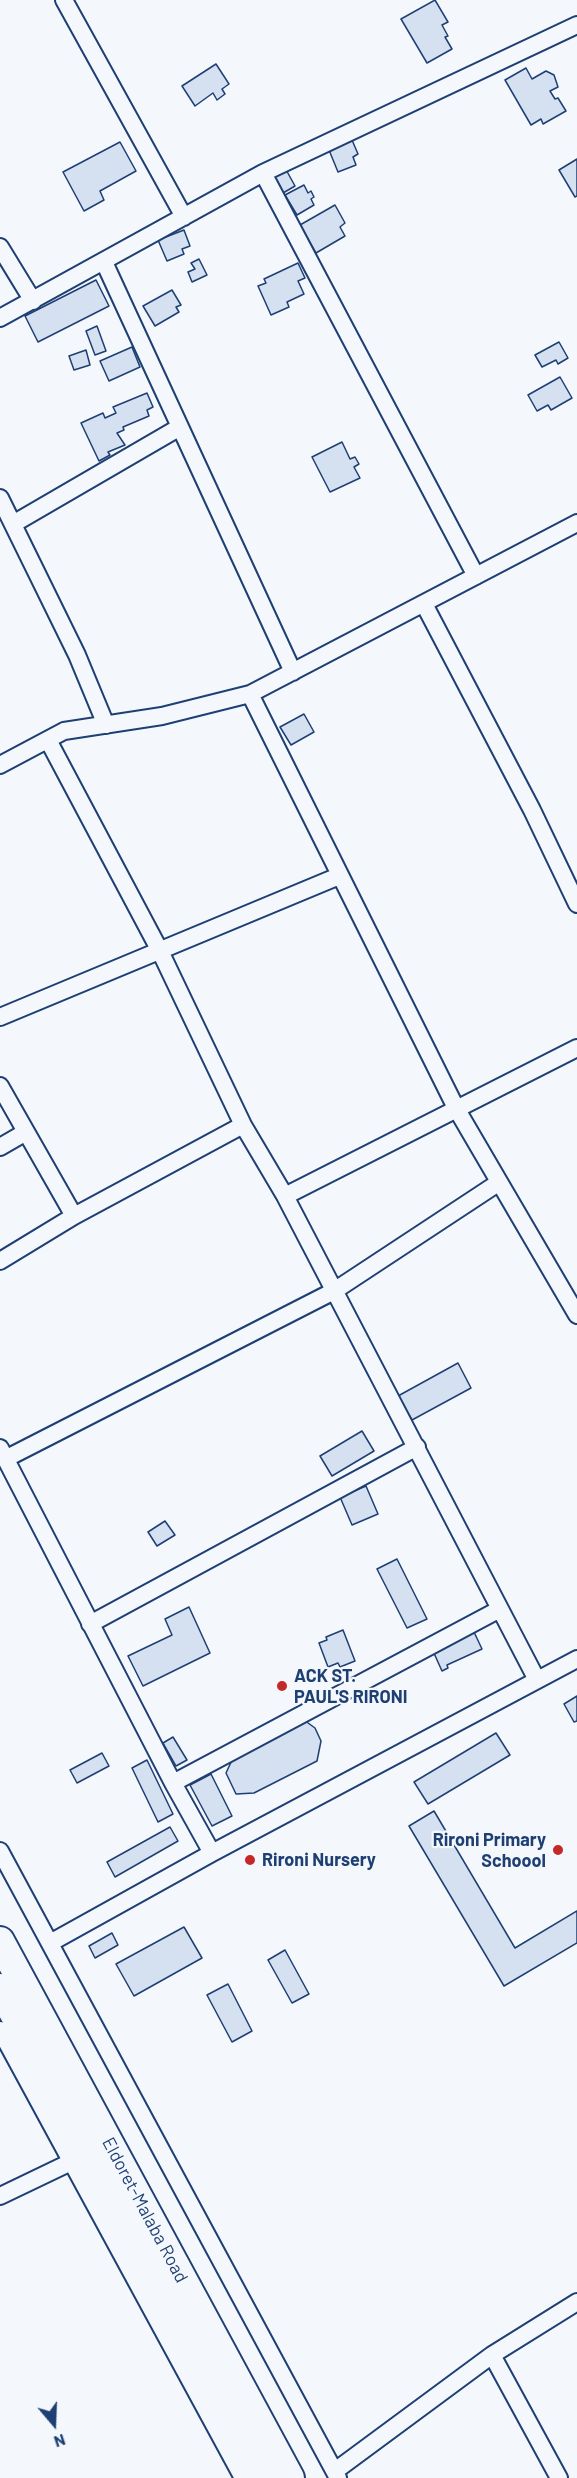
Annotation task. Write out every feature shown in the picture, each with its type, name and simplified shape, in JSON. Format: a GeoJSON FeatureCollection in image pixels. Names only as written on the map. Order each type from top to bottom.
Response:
{"type":"FeatureCollection","features":[{"type":"Feature","properties":{"kind":"highway","name":"Eldoret-Malaba Road"},"geometry":{"type":"LineString","coordinates":[[0,1941],[290,2478]]}},
{"type":"Feature","properties":{"kind":"highway","name":"Eldoret-Malaba Road"},"geometry":{"type":"LineString","coordinates":[[0,1988],[266,2478]]}},
{"type":"Feature","properties":{"kind":"street"},"geometry":{"type":"LineString","coordinates":[[63,0],[184,218]]}},
{"type":"Feature","properties":{"kind":"street"},"geometry":{"type":"LineString","coordinates":[[0,318],[263,173],[577,25]]}},
{"type":"Feature","properties":{"kind":"street"},"geometry":{"type":"LineString","coordinates":[[263,173],[476,576]]}},
{"type":"Feature","properties":{"kind":"street"},"geometry":{"type":"LineString","coordinates":[[0,247],[33,301]]}},
{"type":"Feature","properties":{"kind":"street"},"geometry":{"type":"LineString","coordinates":[[104,262],[293,672]]}},
{"type":"Feature","properties":{"kind":"street"},"geometry":{"type":"LineString","coordinates":[[13,524],[180,427]]}},
{"type":"Feature","properties":{"kind":"street"},"geometry":{"type":"LineString","coordinates":[[0,498],[77,655],[106,725]]}},
{"type":"Feature","properties":{"kind":"street"},"geometry":{"type":"LineString","coordinates":[[0,765],[64,731],[162,716],[250,694],[577,523]]}},
{"type":"Feature","properties":{"kind":"street"},"geometry":{"type":"LineString","coordinates":[[424,604],[532,810],[577,904]]}},
{"type":"Feature","properties":{"kind":"street"},"geometry":{"type":"LineString","coordinates":[[250,694],[456,1108],[577,1315]]}},
{"type":"Feature","properties":{"kind":"street"},"geometry":{"type":"LineString","coordinates":[[48,740],[160,951],[243,1125],[285,1196],[537,1680]]}},
{"type":"Feature","properties":{"kind":"street"},"geometry":{"type":"LineString","coordinates":[[0,1017],[339,876]]}},
{"type":"Feature","properties":{"kind":"street"},"geometry":{"type":"LineString","coordinates":[[285,1196],[577,1047]]}},
{"type":"Feature","properties":{"kind":"street"},"geometry":{"type":"LineString","coordinates":[[0,1086],[74,1216]]}},
{"type":"Feature","properties":{"kind":"street"},"geometry":{"type":"LineString","coordinates":[[0,1261],[74,1216],[243,1125]]}},
{"type":"Feature","properties":{"kind":"street"},"geometry":{"type":"LineString","coordinates":[[0,1147],[26,1132]]}},
{"type":"Feature","properties":{"kind":"street"},"geometry":{"type":"LineString","coordinates":[[212,1853],[173,1783],[3,1454],[334,1291],[498,1183]]}},
{"type":"Feature","properties":{"kind":"street"},"geometry":{"type":"LineString","coordinates":[[90,1624],[417,1446]]}},
{"type":"Feature","properties":{"kind":"street"},"geometry":{"type":"LineString","coordinates":[[173,1783],[500,1609]]}},
{"type":"Feature","properties":{"kind":"street"},"geometry":{"type":"LineString","coordinates":[[50,1943],[212,1853],[577,1659]]}},
{"type":"Feature","properties":{"kind":"street"},"geometry":{"type":"LineString","coordinates":[[0,1851],[336,2475],[492,2355],[577,2302]]}},
{"type":"Feature","properties":{"kind":"street"},"geometry":{"type":"LineString","coordinates":[[0,2030],[243,2478]]}},
{"type":"Feature","properties":{"kind":"street"},"geometry":{"type":"LineString","coordinates":[[0,2196],[71,2162]]}},
{"type":"Feature","properties":{"kind":"street"},"geometry":{"type":"LineString","coordinates":[[492,2355],[559,2478]]}},
{"type":"Feature","properties":{"kind":"building"},"geometry":{"type":"Polygon","coordinates":[[[435,0],[448,22],[442,25],[448,36],[445,37],[452,49],[427,63],[401,19],[435,0]]]}},
{"type":"Feature","properties":{"kind":"building"},"geometry":{"type":"Polygon","coordinates":[[[216,64],[229,84],[222,89],[225,94],[217,100],[213,93],[195,106],[182,86],[216,64]]]}},
{"type":"Feature","properties":{"kind":"building"},"geometry":{"type":"Polygon","coordinates":[[[526,68],[532,79],[546,71],[554,75],[558,87],[550,91],[555,99],[558,98],[566,111],[543,124],[541,119],[531,125],[505,80],[526,68]]]}},
{"type":"Feature","properties":{"kind":"building"},"geometry":{"type":"Polygon","coordinates":[[[352,140],[358,154],[353,157],[356,165],[338,172],[329,150],[352,140]]]}},
{"type":"Feature","properties":{"kind":"building"},"geometry":{"type":"Polygon","coordinates":[[[120,142],[136,171],[100,191],[104,200],[84,211],[63,172],[120,142]]]}},
{"type":"Feature","properties":{"kind":"building"},"geometry":{"type":"Polygon","coordinates":[[[577,159],[577,196],[575,197],[559,170],[577,159]]]}},
{"type":"Feature","properties":{"kind":"building"},"geometry":{"type":"Polygon","coordinates":[[[284,166],[295,186],[283,193],[272,173],[284,166]]]}},
{"type":"Feature","properties":{"kind":"building"},"geometry":{"type":"Polygon","coordinates":[[[304,185],[308,193],[311,191],[314,197],[311,199],[314,205],[297,215],[285,195],[304,185]]]}},
{"type":"Feature","properties":{"kind":"building"},"geometry":{"type":"Polygon","coordinates":[[[335,205],[345,223],[340,227],[345,236],[316,253],[300,225],[335,205]]]}},
{"type":"Feature","properties":{"kind":"building"},"geometry":{"type":"Polygon","coordinates":[[[184,230],[190,246],[182,249],[184,254],[167,261],[158,240],[184,230]]]}},
{"type":"Feature","properties":{"kind":"building"},"geometry":{"type":"Polygon","coordinates":[[[199,259],[207,275],[192,282],[188,272],[195,269],[191,263],[199,259]]]}},
{"type":"Feature","properties":{"kind":"building"},"geometry":{"type":"Polygon","coordinates":[[[298,263],[305,278],[298,281],[304,294],[287,302],[289,307],[271,315],[258,286],[266,283],[264,279],[298,263]]]}},
{"type":"Feature","properties":{"kind":"building"},"geometry":{"type":"Polygon","coordinates":[[[96,280],[109,306],[38,342],[25,316],[96,280]]]}},
{"type":"Feature","properties":{"kind":"building"},"geometry":{"type":"Polygon","coordinates":[[[172,290],[181,305],[176,307],[179,312],[155,326],[143,306],[172,290]]]}},
{"type":"Feature","properties":{"kind":"building"},"geometry":{"type":"Polygon","coordinates":[[[97,326],[106,351],[95,355],[86,331],[97,326]]]}},
{"type":"Feature","properties":{"kind":"building"},"geometry":{"type":"Polygon","coordinates":[[[559,342],[568,358],[558,364],[556,360],[542,367],[535,355],[559,342]]]}},
{"type":"Feature","properties":{"kind":"building"},"geometry":{"type":"Polygon","coordinates":[[[132,347],[140,367],[109,381],[100,361],[132,347]]]}},
{"type":"Feature","properties":{"kind":"building"},"geometry":{"type":"Polygon","coordinates":[[[86,350],[90,365],[74,370],[69,356],[86,350]]]}},
{"type":"Feature","properties":{"kind":"building"},"geometry":{"type":"Polygon","coordinates":[[[560,377],[572,398],[551,410],[548,405],[537,411],[528,395],[560,377]]]}},
{"type":"Feature","properties":{"kind":"building"},"geometry":{"type":"Polygon","coordinates":[[[147,393],[153,407],[147,410],[149,416],[123,427],[124,430],[117,433],[125,445],[108,452],[110,455],[99,461],[81,423],[103,413],[105,418],[116,413],[113,407],[147,393]]]}},
{"type":"Feature","properties":{"kind":"building"},"geometry":{"type":"Polygon","coordinates":[[[342,442],[350,459],[355,457],[359,464],[354,467],[360,478],[330,492],[312,457],[342,442]]]}},
{"type":"Feature","properties":{"kind":"building"},"geometry":{"type":"Polygon","coordinates":[[[304,714],[314,732],[291,745],[280,727],[304,714]]]}},
{"type":"Feature","properties":{"kind":"building"},"geometry":{"type":"Polygon","coordinates":[[[458,1363],[471,1388],[412,1420],[398,1396],[458,1363]]]}},
{"type":"Feature","properties":{"kind":"building"},"geometry":{"type":"Polygon","coordinates":[[[362,1431],[374,1451],[332,1476],[320,1456],[362,1431]]]}},
{"type":"Feature","properties":{"kind":"building"},"geometry":{"type":"Polygon","coordinates":[[[366,1486],[378,1514],[352,1525],[340,1497],[366,1486]]]}},
{"type":"Feature","properties":{"kind":"building"},"geometry":{"type":"Polygon","coordinates":[[[165,1521],[175,1535],[157,1546],[148,1532],[165,1521]]]}},
{"type":"Feature","properties":{"kind":"building"},"geometry":{"type":"Polygon","coordinates":[[[397,1559],[427,1619],[407,1628],[377,1569],[397,1559]]]}},
{"type":"Feature","properties":{"kind":"building"},"geometry":{"type":"Polygon","coordinates":[[[189,1607],[210,1653],[143,1686],[128,1656],[172,1635],[165,1619],[189,1607]]]}},
{"type":"Feature","properties":{"kind":"building"},"geometry":{"type":"Polygon","coordinates":[[[343,1630],[355,1661],[340,1667],[338,1663],[328,1667],[319,1643],[327,1640],[326,1637],[343,1630]]]}},
{"type":"Feature","properties":{"kind":"building"},"geometry":{"type":"Polygon","coordinates":[[[474,1632],[482,1649],[447,1665],[448,1668],[442,1671],[433,1651],[474,1632]]]}},
{"type":"Feature","properties":{"kind":"building"},"geometry":{"type":"Polygon","coordinates":[[[577,1696],[577,1721],[574,1722],[564,1704],[577,1696]]]}},
{"type":"Feature","properties":{"kind":"building"},"geometry":{"type":"Polygon","coordinates":[[[304,1720],[315,1728],[321,1741],[317,1761],[254,1793],[236,1794],[226,1773],[232,1760],[304,1720]]]}},
{"type":"Feature","properties":{"kind":"building"},"geometry":{"type":"Polygon","coordinates":[[[496,1733],[510,1755],[428,1804],[414,1782],[496,1733]]]}},
{"type":"Feature","properties":{"kind":"building"},"geometry":{"type":"Polygon","coordinates":[[[173,1737],[187,1760],[176,1766],[163,1743],[173,1737]]]}},
{"type":"Feature","properties":{"kind":"building"},"geometry":{"type":"Polygon","coordinates":[[[102,1753],[109,1766],[77,1783],[70,1770],[102,1753]]]}},
{"type":"Feature","properties":{"kind":"building"},"geometry":{"type":"Polygon","coordinates":[[[147,1760],[173,1814],[158,1822],[132,1768],[147,1760]]]}},
{"type":"Feature","properties":{"kind":"building"},"geometry":{"type":"Polygon","coordinates":[[[211,1774],[232,1816],[212,1826],[190,1785],[211,1774]]]}},
{"type":"Feature","properties":{"kind":"building"},"geometry":{"type":"Polygon","coordinates":[[[434,1811],[515,1948],[577,1911],[577,1943],[504,1986],[409,1826],[434,1811]]]}},
{"type":"Feature","properties":{"kind":"building"},"geometry":{"type":"Polygon","coordinates":[[[170,1827],[178,1841],[115,1877],[107,1862],[170,1827]]]}},
{"type":"Feature","properties":{"kind":"building"},"geometry":{"type":"Polygon","coordinates":[[[184,1927],[202,1958],[134,1996],[116,1964],[184,1927]]]}},
{"type":"Feature","properties":{"kind":"building"},"geometry":{"type":"Polygon","coordinates":[[[112,1933],[118,1945],[95,1958],[89,1946],[112,1933]]]}},
{"type":"Feature","properties":{"kind":"building"},"geometry":{"type":"Polygon","coordinates":[[[285,1950],[309,1994],[292,2003],[268,1960],[285,1950]]]}},
{"type":"Feature","properties":{"kind":"building"},"geometry":{"type":"Polygon","coordinates":[[[228,1984],[252,2031],[232,2042],[207,1995],[228,1984]]]}},
{"type":"Feature","properties":{"kind":"place","name":"ACK ST. PAUL'S RIRONI"},"geometry":{"type":"Point","coordinates":[282,1686]}},
{"type":"Feature","properties":{"kind":"place","name":"Rironi Primary Schoool"},"geometry":{"type":"Point","coordinates":[558,1850]}},
{"type":"Feature","properties":{"kind":"place","name":"Rironi Nursery"},"geometry":{"type":"Point","coordinates":[250,1860]}}]}
